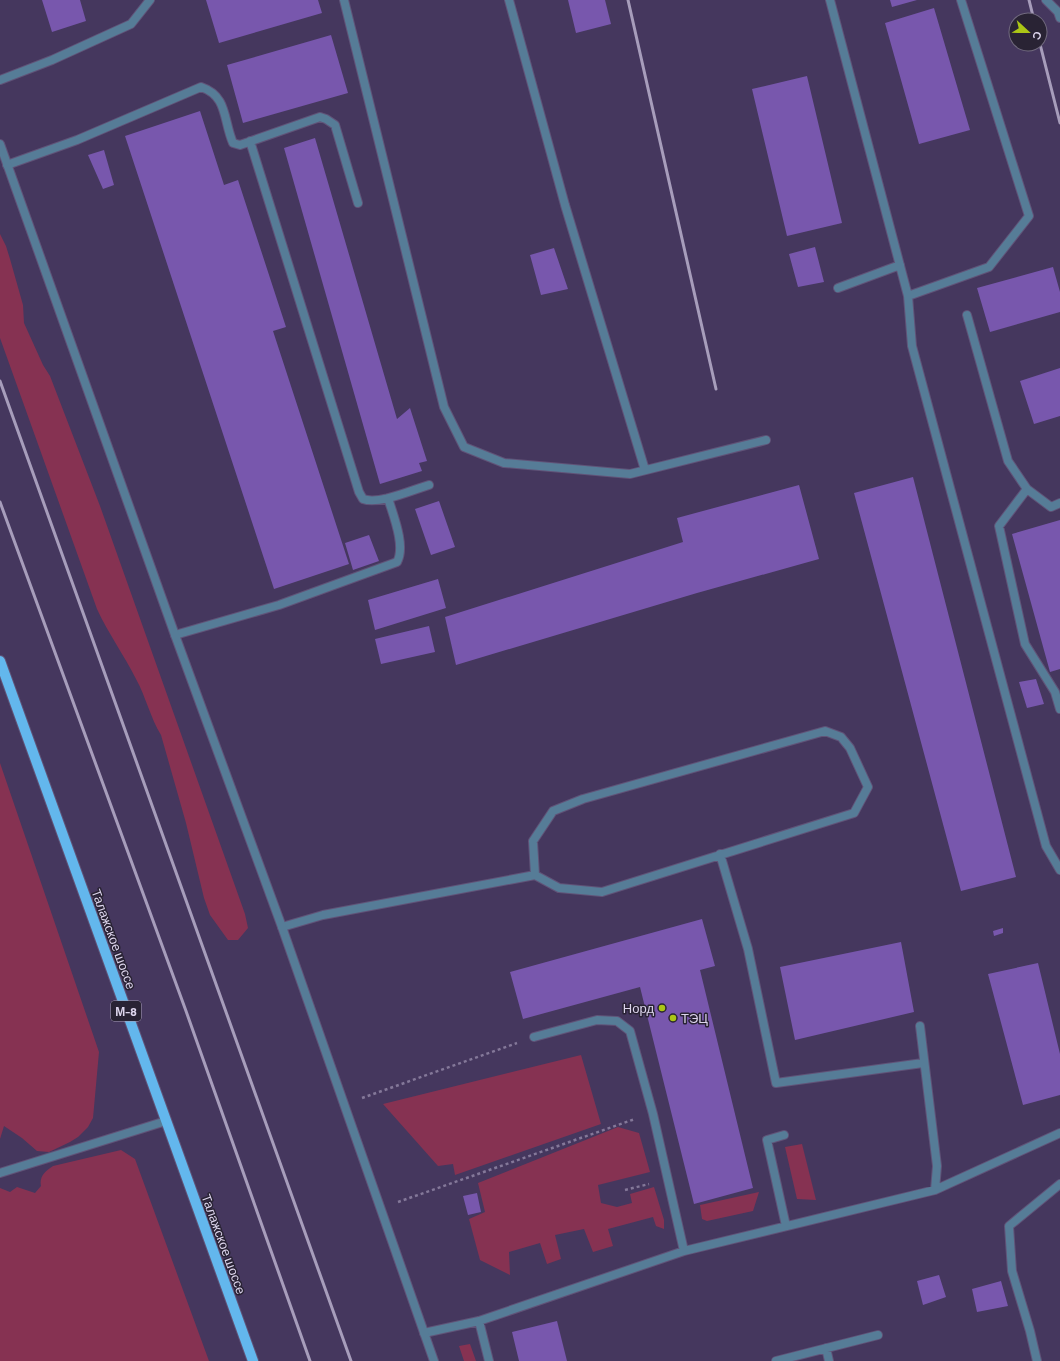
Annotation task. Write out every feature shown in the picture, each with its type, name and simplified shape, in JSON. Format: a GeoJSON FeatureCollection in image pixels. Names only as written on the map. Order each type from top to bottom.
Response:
{"type":"FeatureCollection","features":[{"type":"Feature","properties":{"kind":"main road","name":"Талажское шоссе"},"geometry":{"type":"LineString","coordinates":[[0,662],[253,1361]]}},
{"type":"Feature","properties":{"kind":"street"},"geometry":{"type":"LineString","coordinates":[[0,80],[52,60],[131,24],[150,0]]}},
{"type":"Feature","properties":{"kind":"street"},"geometry":{"type":"LineString","coordinates":[[344,0],[444,407],[464,447],[504,463],[630,474],[766,440]]}},
{"type":"Feature","properties":{"kind":"street"},"geometry":{"type":"LineString","coordinates":[[509,0],[565,205],[646,470]]}},
{"type":"Feature","properties":{"kind":"street"},"geometry":{"type":"LineString","coordinates":[[830,0],[908,296],[914,354],[1046,846],[1060,870]]}},
{"type":"Feature","properties":{"kind":"street"},"geometry":{"type":"LineString","coordinates":[[908,296],[988,267],[1029,216],[961,0]]}},
{"type":"Feature","properties":{"kind":"street"},"geometry":{"type":"LineString","coordinates":[[1046,0],[1058,12],[1060,18]]}},
{"type":"Feature","properties":{"kind":"street"},"geometry":{"type":"LineString","coordinates":[[7,165],[77,140],[201,87],[211,90],[219,98],[233,144],[240,145],[320,117],[335,125],[358,203]]}},
{"type":"Feature","properties":{"kind":"street"},"geometry":{"type":"LineString","coordinates":[[250,141],[359,492],[363,499],[370,502],[429,485]]}},
{"type":"Feature","properties":{"kind":"street"},"geometry":{"type":"LineString","coordinates":[[0,144],[175,635],[282,927],[434,1361]]}},
{"type":"Feature","properties":{"kind":"street"},"geometry":{"type":"LineString","coordinates":[[838,288],[900,264]]}},
{"type":"Feature","properties":{"kind":"street"},"geometry":{"type":"LineString","coordinates":[[966,315],[1008,460],[1027,489],[1051,507],[1060,503]]}},
{"type":"Feature","properties":{"kind":"street"},"geometry":{"type":"LineString","coordinates":[[1027,489],[1000,526],[1025,644],[1055,692],[1060,709]]}},
{"type":"Feature","properties":{"kind":"street"},"geometry":{"type":"LineString","coordinates":[[175,635],[279,605],[397,562],[400,556],[401,548],[388,498]]}},
{"type":"Feature","properties":{"kind":"street"},"geometry":{"type":"LineString","coordinates":[[282,927],[322,915],[535,875],[559,888],[602,892],[854,813],[868,787],[850,748],[841,737],[825,731],[583,799],[553,811],[533,841],[535,875]]}},
{"type":"Feature","properties":{"kind":"street"},"geometry":{"type":"LineString","coordinates":[[720,854],[748,949],[776,1083],[923,1063]]}},
{"type":"Feature","properties":{"kind":"street"},"geometry":{"type":"LineString","coordinates":[[534,1037],[597,1020],[616,1021],[630,1031],[653,1114],[684,1251]]}},
{"type":"Feature","properties":{"kind":"street"},"geometry":{"type":"LineString","coordinates":[[920,1026],[923,1063],[937,1166],[936,1190]]}},
{"type":"Feature","properties":{"kind":"street"},"geometry":{"type":"LineString","coordinates":[[0,1173],[166,1120]]}},
{"type":"Feature","properties":{"kind":"street"},"geometry":{"type":"LineString","coordinates":[[424,1333],[479,1321],[684,1251],[936,1190],[1060,1133]]}},
{"type":"Feature","properties":{"kind":"street"},"geometry":{"type":"LineString","coordinates":[[784,1135],[767,1140],[786,1226]]}},
{"type":"Feature","properties":{"kind":"street"},"geometry":{"type":"LineString","coordinates":[[1037,1361],[1030,1331],[1012,1271],[1009,1226],[1060,1184]]}},
{"type":"Feature","properties":{"kind":"street"},"geometry":{"type":"LineString","coordinates":[[479,1321],[489,1361]]}},
{"type":"Feature","properties":{"kind":"street"},"geometry":{"type":"LineString","coordinates":[[776,1361],[878,1335]]}},
{"type":"Feature","properties":{"kind":"street"},"geometry":{"type":"LineString","coordinates":[[826,1348],[829,1361]]}},
{"type":"Feature","properties":{"kind":"path"},"geometry":{"type":"LineString","coordinates":[[344,1104],[534,1037]]}},
{"type":"Feature","properties":{"kind":"path"},"geometry":{"type":"LineString","coordinates":[[381,1208],[617,1124],[653,1114]]}},
{"type":"Feature","properties":{"kind":"path"},"geometry":{"type":"LineString","coordinates":[[625,1190],[668,1179]]}},
{"type":"Feature","properties":{"kind":"shaded area"},"geometry":{"type":"Polygon","coordinates":[[[0,234],[6,246],[23,305],[24,323],[43,365],[50,376],[100,506],[245,914],[248,928],[238,940],[228,940],[210,915],[204,898],[186,823],[161,735],[139,686],[97,609],[0,338],[0,234]]]}},
{"type":"Feature","properties":{"kind":"shaded area"},"geometry":{"type":"Polygon","coordinates":[[[0,763],[99,1052],[93,1118],[88,1127],[78,1137],[49,1152],[37,1151],[22,1138],[4,1126],[0,1139],[0,763]]]}},
{"type":"Feature","properties":{"kind":"shaded area"},"geometry":{"type":"Polygon","coordinates":[[[581,1055],[601,1124],[455,1175],[453,1164],[438,1166],[383,1104],[581,1055]]]}},
{"type":"Feature","properties":{"kind":"shaded area"},"geometry":{"type":"Polygon","coordinates":[[[618,1127],[639,1133],[650,1172],[598,1185],[601,1203],[617,1207],[632,1203],[630,1194],[654,1187],[664,1220],[664,1229],[656,1226],[653,1217],[608,1229],[613,1246],[593,1252],[584,1229],[555,1235],[561,1259],[547,1264],[540,1243],[509,1252],[510,1275],[480,1260],[469,1219],[485,1212],[478,1183],[618,1127]]]}},
{"type":"Feature","properties":{"kind":"shaded area"},"geometry":{"type":"Polygon","coordinates":[[[802,1144],[816,1200],[797,1199],[785,1147],[802,1144]]]}},
{"type":"Feature","properties":{"kind":"shaded area"},"geometry":{"type":"Polygon","coordinates":[[[121,1150],[135,1159],[209,1361],[0,1361],[0,1188],[10,1192],[17,1187],[35,1193],[41,1186],[43,1174],[53,1166],[121,1150]]]}},
{"type":"Feature","properties":{"kind":"shaded area"},"geometry":{"type":"Polygon","coordinates":[[[759,1192],[753,1211],[707,1221],[702,1219],[700,1205],[759,1192]]]}},
{"type":"Feature","properties":{"kind":"shaded area"},"geometry":{"type":"Polygon","coordinates":[[[470,1344],[476,1361],[464,1361],[459,1346],[470,1344]]]}},
{"type":"Feature","properties":{"kind":"building"},"geometry":{"type":"Polygon","coordinates":[[[42,0],[80,0],[86,21],[52,32],[42,0]]]}},
{"type":"Feature","properties":{"kind":"building"},"geometry":{"type":"Polygon","coordinates":[[[206,0],[318,0],[322,13],[219,43],[206,0]]]}},
{"type":"Feature","properties":{"kind":"building"},"geometry":{"type":"Polygon","coordinates":[[[568,0],[605,0],[611,24],[576,33],[568,0]]]}},
{"type":"Feature","properties":{"kind":"building"},"geometry":{"type":"Polygon","coordinates":[[[890,0],[917,0],[892,7],[890,0]]]}},
{"type":"Feature","properties":{"kind":"building"},"geometry":{"type":"Polygon","coordinates":[[[934,8],[970,130],[919,144],[885,23],[934,8]]]}},
{"type":"Feature","properties":{"kind":"building"},"geometry":{"type":"Polygon","coordinates":[[[331,35],[348,93],[243,123],[227,65],[331,35]]]}},
{"type":"Feature","properties":{"kind":"building"},"geometry":{"type":"Polygon","coordinates":[[[807,76],[842,223],[787,236],[752,89],[807,76]]]}},
{"type":"Feature","properties":{"kind":"building"},"geometry":{"type":"Polygon","coordinates":[[[200,111],[224,185],[238,180],[286,327],[273,331],[349,564],[274,589],[125,136],[200,111]]]}},
{"type":"Feature","properties":{"kind":"building"},"geometry":{"type":"Polygon","coordinates":[[[315,138],[397,419],[410,408],[427,461],[419,463],[422,471],[380,484],[284,148],[315,138]]]}},
{"type":"Feature","properties":{"kind":"building"},"geometry":{"type":"Polygon","coordinates":[[[104,150],[114,185],[103,189],[88,155],[104,150]]]}},
{"type":"Feature","properties":{"kind":"building"},"geometry":{"type":"Polygon","coordinates":[[[815,247],[824,282],[798,287],[789,254],[815,247]]]}},
{"type":"Feature","properties":{"kind":"building"},"geometry":{"type":"Polygon","coordinates":[[[554,248],[568,289],[541,295],[530,255],[554,248]]]}},
{"type":"Feature","properties":{"kind":"building"},"geometry":{"type":"Polygon","coordinates":[[[1053,267],[1060,292],[1060,312],[990,332],[977,288],[1053,267]]]}},
{"type":"Feature","properties":{"kind":"building"},"geometry":{"type":"Polygon","coordinates":[[[1060,368],[1060,416],[1034,424],[1020,381],[1060,368]]]}},
{"type":"Feature","properties":{"kind":"building"},"geometry":{"type":"Polygon","coordinates":[[[913,477],[1016,877],[961,891],[854,493],[913,477]]]}},
{"type":"Feature","properties":{"kind":"building"},"geometry":{"type":"Polygon","coordinates":[[[799,485],[819,559],[697,593],[456,665],[445,617],[683,542],[677,518],[799,485]]]}},
{"type":"Feature","properties":{"kind":"building"},"geometry":{"type":"Polygon","coordinates":[[[439,501],[455,547],[431,555],[415,509],[439,501]]]}},
{"type":"Feature","properties":{"kind":"building"},"geometry":{"type":"Polygon","coordinates":[[[1060,520],[1060,669],[1050,672],[1012,534],[1060,520]]]}},
{"type":"Feature","properties":{"kind":"building"},"geometry":{"type":"Polygon","coordinates":[[[369,535],[379,561],[353,570],[345,543],[369,535]]]}},
{"type":"Feature","properties":{"kind":"building"},"geometry":{"type":"Polygon","coordinates":[[[438,579],[446,608],[375,630],[368,600],[438,579]]]}},
{"type":"Feature","properties":{"kind":"building"},"geometry":{"type":"Polygon","coordinates":[[[429,626],[435,652],[381,664],[375,639],[429,626]]]}},
{"type":"Feature","properties":{"kind":"building"},"geometry":{"type":"Polygon","coordinates":[[[1036,679],[1044,704],[1027,708],[1019,682],[1036,679]]]}},
{"type":"Feature","properties":{"kind":"building"},"geometry":{"type":"Polygon","coordinates":[[[702,919],[715,966],[700,970],[753,1188],[694,1204],[640,987],[523,1019],[510,972],[702,919]]]}},
{"type":"Feature","properties":{"kind":"building"},"geometry":{"type":"Polygon","coordinates":[[[1003,928],[1003,933],[994,936],[993,931],[1003,928]]]}},
{"type":"Feature","properties":{"kind":"building"},"geometry":{"type":"Polygon","coordinates":[[[901,942],[914,1012],[795,1040],[780,967],[901,942]]]}},
{"type":"Feature","properties":{"kind":"building"},"geometry":{"type":"Polygon","coordinates":[[[1038,963],[1060,1054],[1060,1095],[1023,1105],[988,974],[1038,963]]]}},
{"type":"Feature","properties":{"kind":"building"},"geometry":{"type":"Polygon","coordinates":[[[477,1193],[481,1212],[468,1215],[463,1196],[477,1193]]]}},
{"type":"Feature","properties":{"kind":"building"},"geometry":{"type":"Polygon","coordinates":[[[939,1275],[946,1297],[923,1305],[917,1281],[939,1275]]]}},
{"type":"Feature","properties":{"kind":"building"},"geometry":{"type":"Polygon","coordinates":[[[1001,1281],[1008,1306],[977,1312],[972,1289],[1001,1281]]]}},
{"type":"Feature","properties":{"kind":"building"},"geometry":{"type":"Polygon","coordinates":[[[557,1321],[567,1361],[519,1361],[512,1332],[557,1321]]]}},
{"type":"Feature","properties":{"kind":"railway"},"geometry":{"type":"LineString","coordinates":[[628,0],[716,389]]}},
{"type":"Feature","properties":{"kind":"railway"},"geometry":{"type":"LineString","coordinates":[[1029,0],[1032,12]]}},
{"type":"Feature","properties":{"kind":"railway"},"geometry":{"type":"LineString","coordinates":[[1042,52],[1060,123]]}},
{"type":"Feature","properties":{"kind":"railway"},"geometry":{"type":"LineString","coordinates":[[0,381],[351,1361]]}},
{"type":"Feature","properties":{"kind":"railway"},"geometry":{"type":"LineString","coordinates":[[0,502],[186,1011],[310,1361]]}},
{"type":"Feature","properties":{"kind":"place","name":"Норд"},"geometry":{"type":"Point","coordinates":[662,1008]}},
{"type":"Feature","properties":{"kind":"place","name":"ТЭЦ"},"geometry":{"type":"Point","coordinates":[673,1018]}}]}
